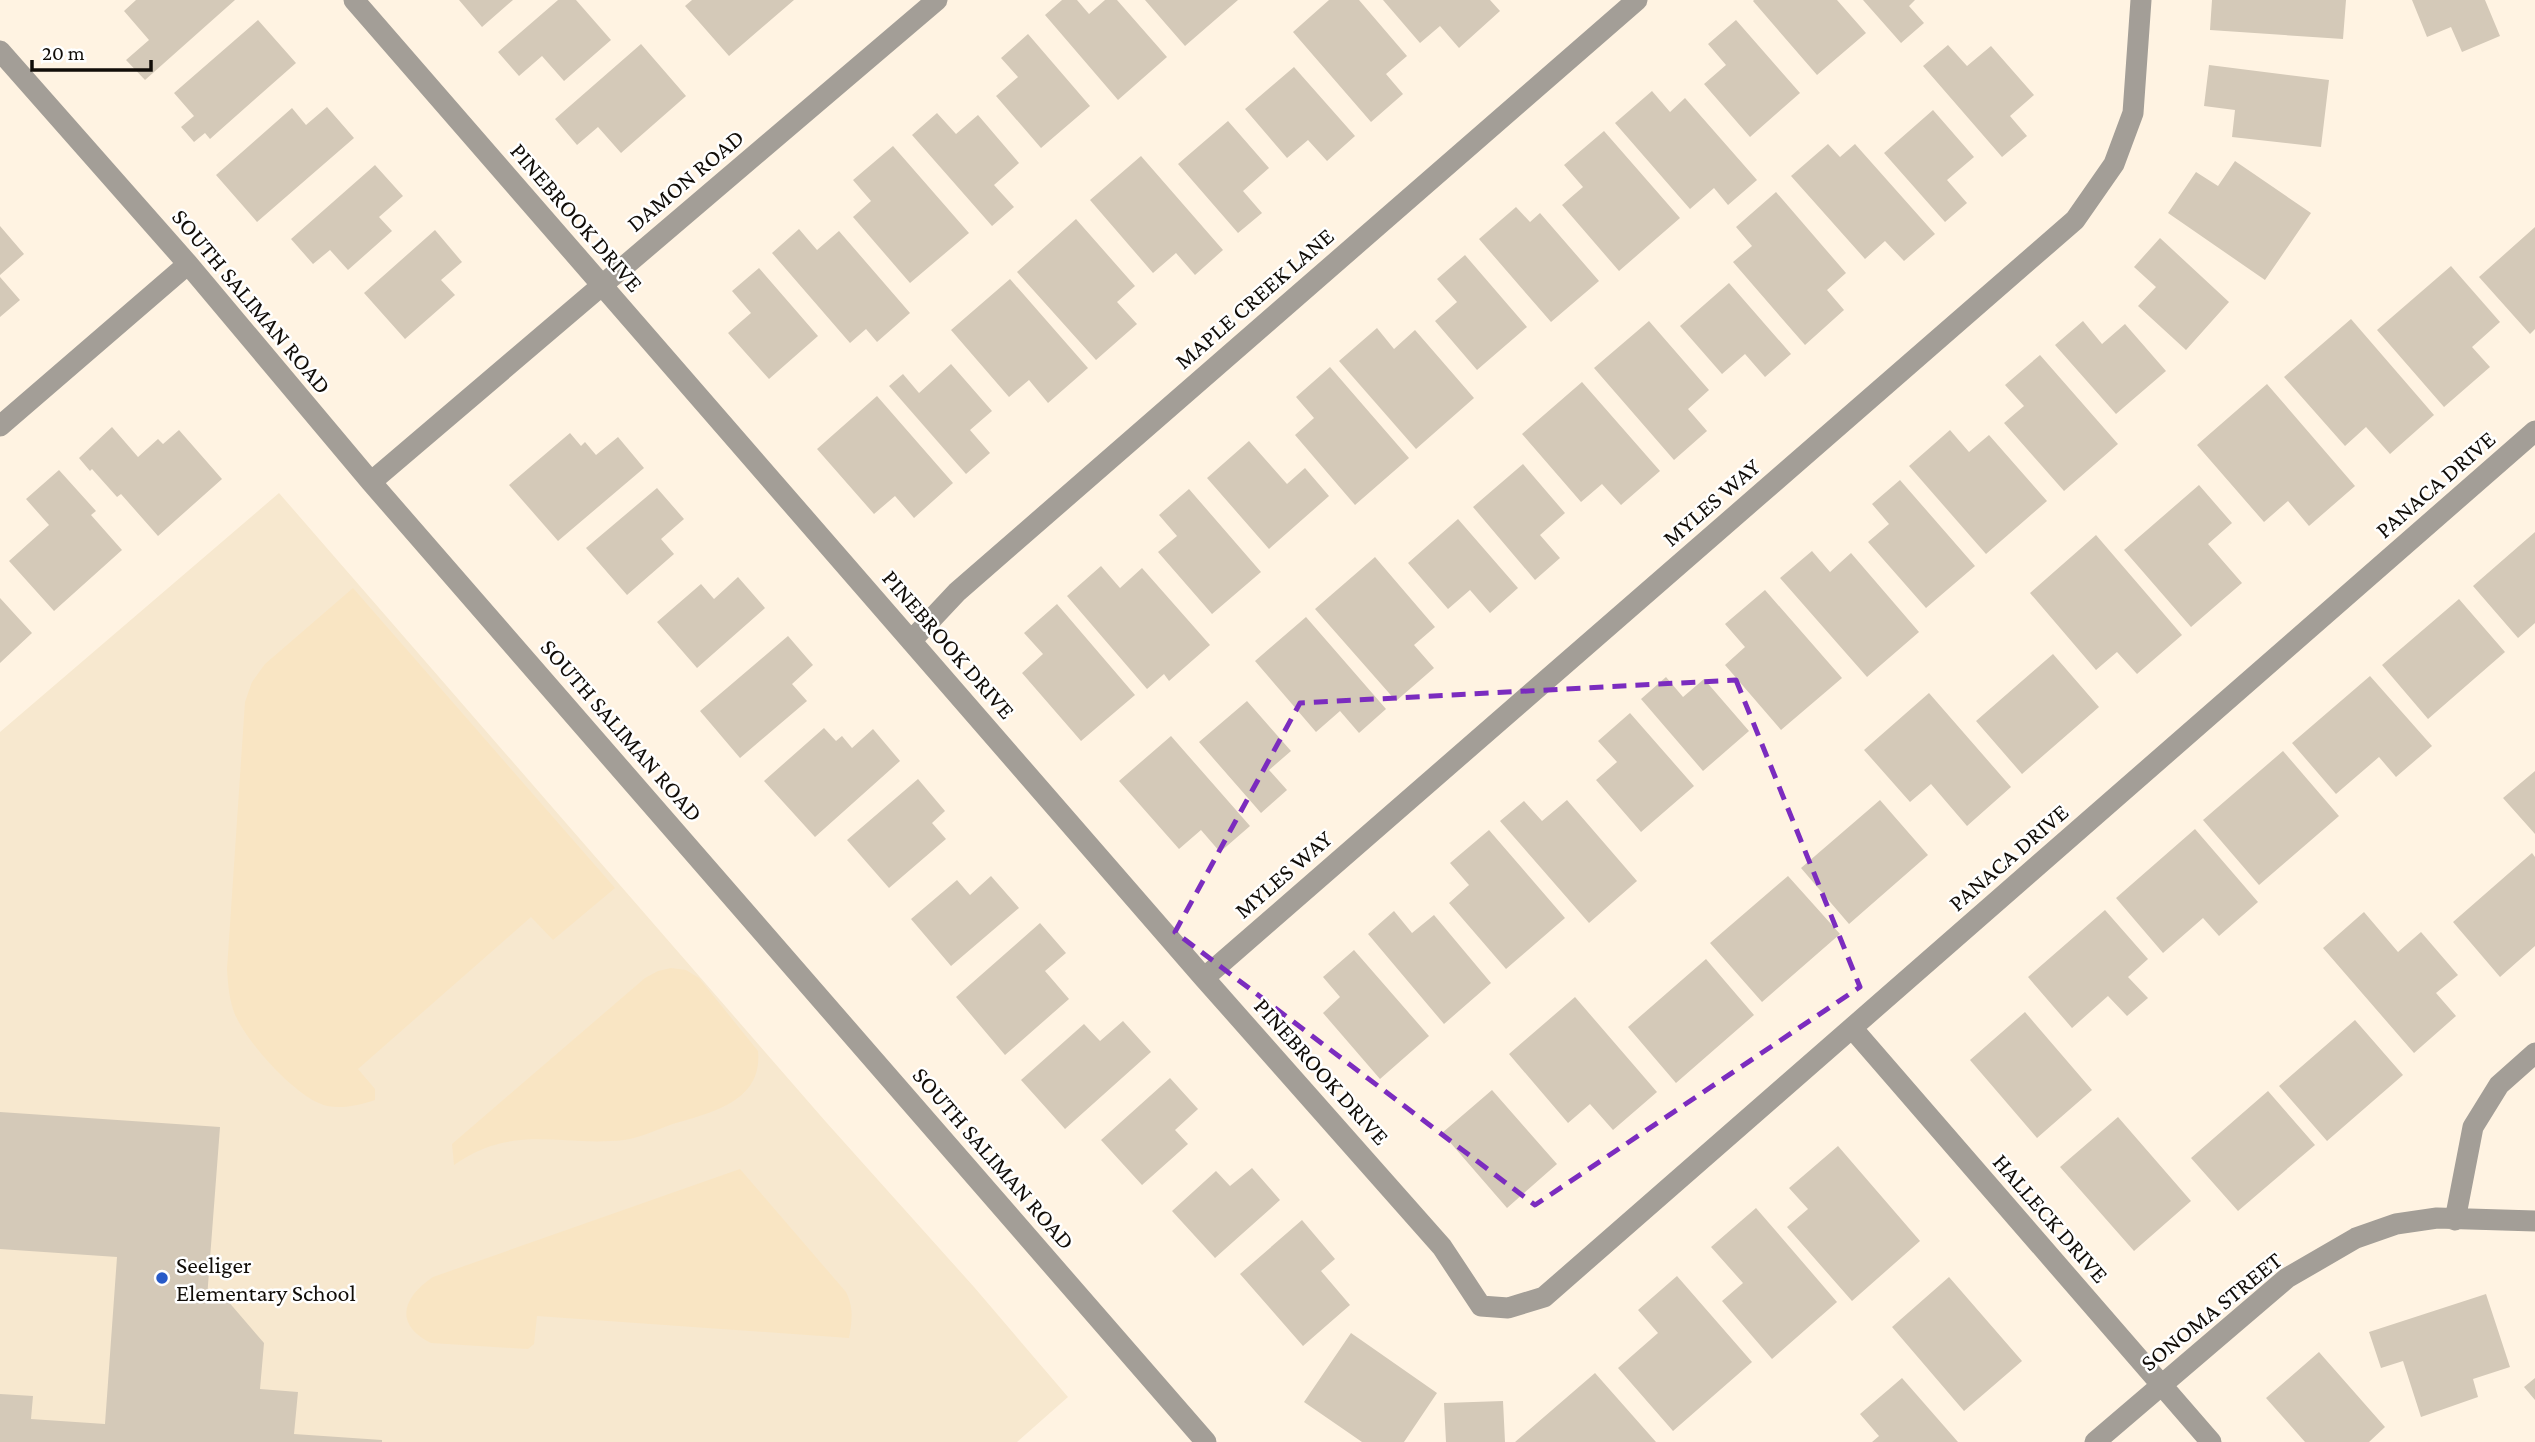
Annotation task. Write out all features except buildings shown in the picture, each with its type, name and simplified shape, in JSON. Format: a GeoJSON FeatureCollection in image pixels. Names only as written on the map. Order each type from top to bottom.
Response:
{"type":"FeatureCollection","features":[{"type":"Feature","properties":{"kind":"street","name":"PINEBROOK DRIVE"},"geometry":{"type":"LineString","coordinates":[[354,0],[1204,978],[1442,1247],[1481,1306],[1508,1308]]}},
{"type":"Feature","properties":{"kind":"street","name":"DAMON ROAD"},"geometry":{"type":"LineString","coordinates":[[371,482],[937,0]]}},
{"type":"Feature","properties":{"kind":"street","name":"MAPLE CREEK LANE"},"geometry":{"type":"LineString","coordinates":[[911,641],[957,592],[1637,0]]}},
{"type":"Feature","properties":{"kind":"street","name":"MYLES WAY"},"geometry":{"type":"LineString","coordinates":[[1204,978],[2075,220],[2114,164],[2133,113],[2141,0]]}},
{"type":"Feature","properties":{"kind":"street","name":"SOUTH SALIMAN ROAD"},"geometry":{"type":"LineString","coordinates":[[0,51],[188,264],[371,482],[1206,1442]]}},
{"type":"Feature","properties":{"kind":"street"},"geometry":{"type":"LineString","coordinates":[[0,426],[188,264]]}},
{"type":"Feature","properties":{"kind":"street","name":"PANACA DRIVE"},"geometry":{"type":"LineString","coordinates":[[1508,1308],[1544,1297],[2535,431]]}},
{"type":"Feature","properties":{"kind":"street","name":"HALLECK DRIVE"},"geometry":{"type":"LineString","coordinates":[[1852,1028],[2211,1442]]}},
{"type":"Feature","properties":{"kind":"street"},"geometry":{"type":"LineString","coordinates":[[2455,1220],[2473,1127],[2499,1085],[2535,1053]]}},
{"type":"Feature","properties":{"kind":"street","name":"SONOMA STREET"},"geometry":{"type":"LineString","coordinates":[[2095,1442],[2287,1278],[2356,1238],[2396,1224],[2437,1218],[2535,1221]]}},
{"type":"Feature","properties":{"kind":"highlighted area"},"geometry":{"type":"Polygon","coordinates":[[[1736,680],[1860,987],[1535,1205],[1175,932],[1300,703],[1736,680]]]}},
{"type":"Feature","properties":{"kind":"shaded area"},"geometry":{"type":"Polygon","coordinates":[[[279,493],[1068,1397],[1017,1442],[0,1442],[0,732],[279,493]]]}},
{"type":"Feature","properties":{"kind":"shaded area"},"geometry":{"type":"Polygon","coordinates":[[[353,588],[615,888],[553,940],[531,917],[358,1069],[375,1089],[375,1100],[339,1107],[327,1106],[301,1092],[260,1053],[234,1012],[227,969],[245,702],[252,682],[265,664],[353,588]]]}},
{"type":"Feature","properties":{"kind":"shaded area"},"geometry":{"type":"Polygon","coordinates":[[[671,968],[686,970],[699,978],[758,1051],[757,1069],[752,1083],[743,1094],[701,1116],[630,1139],[517,1140],[475,1152],[454,1165],[452,1144],[645,978],[671,968]]]}},
{"type":"Feature","properties":{"kind":"shaded area"},"geometry":{"type":"Polygon","coordinates":[[[740,1169],[846,1292],[852,1315],[849,1338],[537,1316],[534,1344],[528,1349],[431,1343],[419,1336],[407,1319],[409,1302],[433,1277],[740,1169]]]}},
{"type":"Feature","properties":{"kind":"place","name":"Seeliger Elementary School"},"geometry":{"type":"Point","coordinates":[162,1278]}}]}
